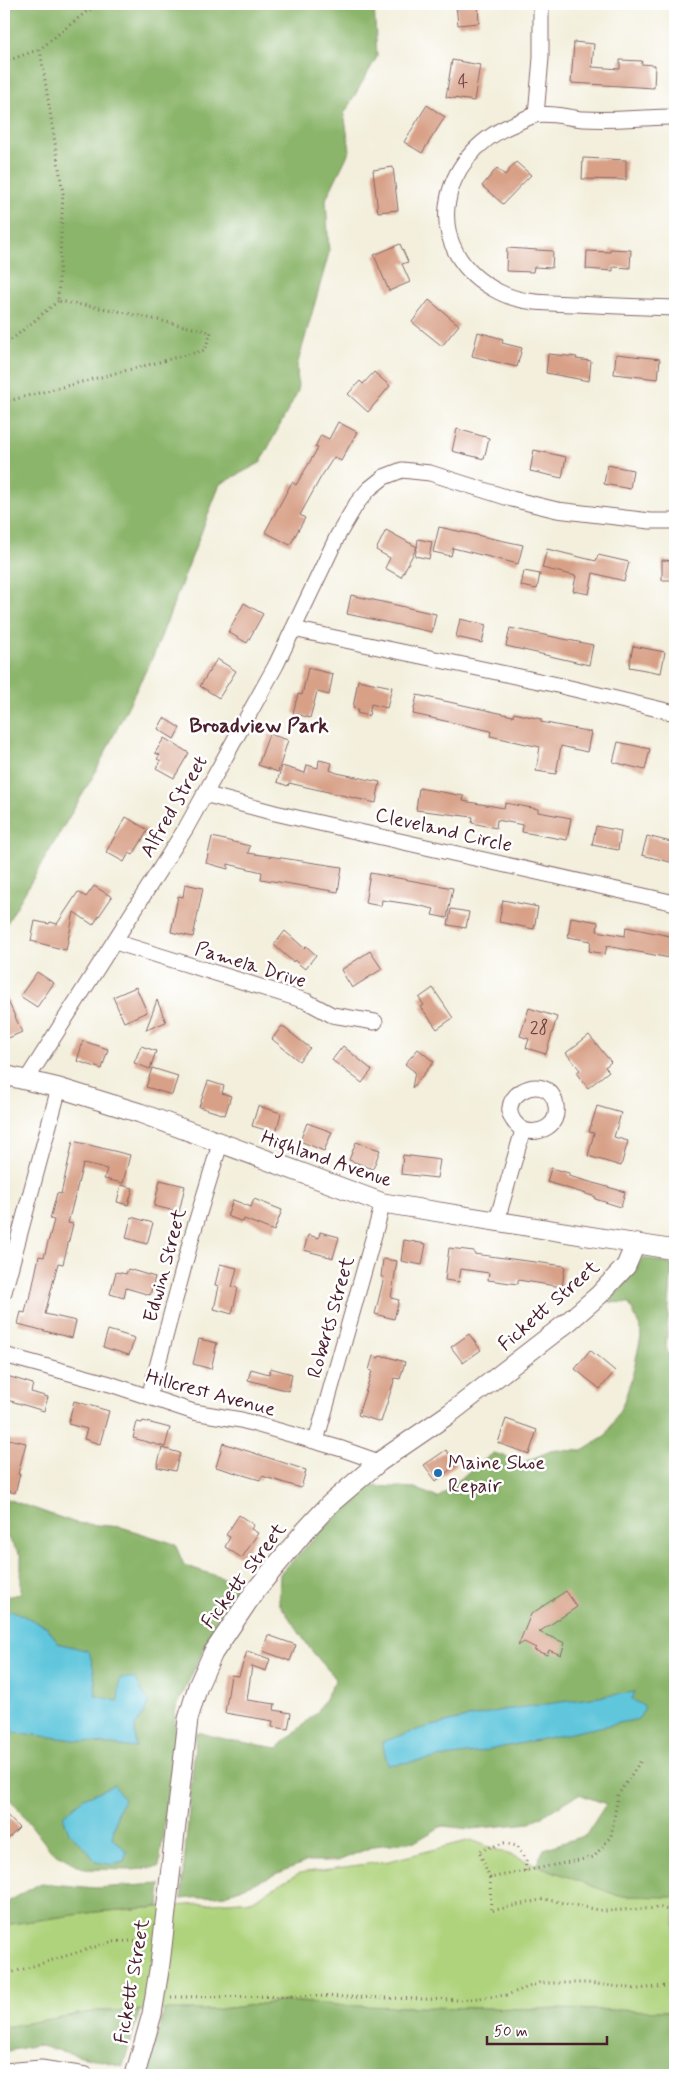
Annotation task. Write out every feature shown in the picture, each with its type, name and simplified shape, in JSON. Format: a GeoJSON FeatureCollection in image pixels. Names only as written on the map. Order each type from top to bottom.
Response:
{"type":"FeatureCollection","features":[{"type":"Feature","properties":{"kind":"street"},"geometry":{"type":"LineString","coordinates":[[536,115],[541,58],[540,4]]}},
{"type":"Feature","properties":{"kind":"street"},"geometry":{"type":"LineString","coordinates":[[675,117],[616,119],[536,115],[499,130],[469,154],[457,171],[450,188],[447,206],[447,223],[457,253],[464,266],[487,286],[500,293],[523,300],[675,308]]}},
{"type":"Feature","properties":{"kind":"street","name":"Alfred Street"},"geometry":{"type":"LineString","coordinates":[[27,1079],[186,828],[276,665],[318,574],[357,503],[369,489],[390,475],[402,470],[430,473],[512,499],[557,510],[622,518],[675,521]]}},
{"type":"Feature","properties":{"kind":"street"},"geometry":{"type":"LineString","coordinates":[[293,628],[552,684],[675,713]]}},
{"type":"Feature","properties":{"kind":"street","name":"Cleveland Circle"},"geometry":{"type":"LineString","coordinates":[[204,794],[275,813],[675,903]]}},
{"type":"Feature","properties":{"kind":"street","name":"Pamela Drive"},"geometry":{"type":"LineString","coordinates":[[115,942],[306,1001],[332,1015],[375,1022]]}},
{"type":"Feature","properties":{"kind":"street","name":"Highland Avenue"},"geometry":{"type":"LineString","coordinates":[[4,1075],[27,1079],[140,1113],[382,1203],[675,1250]]}},
{"type":"Feature","properties":{"kind":"street"},"geometry":{"type":"LineString","coordinates":[[4,1292],[59,1088]]}},
{"type":"Feature","properties":{"kind":"street"},"geometry":{"type":"LineString","coordinates":[[497,1220],[523,1130]]}},
{"type":"Feature","properties":{"kind":"street","name":"Edwin Street"},"geometry":{"type":"LineString","coordinates":[[149,1397],[192,1236],[220,1144]]}},
{"type":"Feature","properties":{"kind":"street","name":"Roberts Street"},"geometry":{"type":"LineString","coordinates":[[316,1441],[382,1203]]}},
{"type":"Feature","properties":{"kind":"street","name":"Fickett Street"},"geometry":{"type":"LineString","coordinates":[[135,2075],[144,2047],[163,1940],[188,1719],[205,1669],[222,1638],[278,1560],[330,1504],[379,1462],[448,1414],[568,1322],[599,1295],[626,1266],[635,1245]]}},
{"type":"Feature","properties":{"kind":"street","name":"Hillcrest Avenue"},"geometry":{"type":"LineString","coordinates":[[4,1355],[194,1412],[241,1420],[316,1441],[379,1462]]}},
{"type":"Feature","properties":{"kind":"street"},"geometry":{"type":"LineString","coordinates":[[4,2071],[41,2068],[86,2075]]}},
{"type":"Feature","properties":{"kind":"path"},"geometry":{"type":"LineString","coordinates":[[4,62],[40,49],[86,11],[100,4]]}},
{"type":"Feature","properties":{"kind":"path"},"geometry":{"type":"LineString","coordinates":[[5,345],[58,300],[63,193],[40,49]]}},
{"type":"Feature","properties":{"kind":"path"},"geometry":{"type":"LineString","coordinates":[[4,324],[4,402],[205,350],[211,332],[58,300]]}},
{"type":"Feature","properties":{"kind":"path"},"geometry":{"type":"LineString","coordinates":[[490,1878],[594,1857],[611,1836],[618,1795],[642,1759]]}},
{"type":"Feature","properties":{"kind":"path"},"geometry":{"type":"LineString","coordinates":[[525,1871],[526,1861],[517,1846],[504,1843],[479,1851],[490,1878],[491,1911],[544,1899],[604,1911],[661,1908],[675,1912]]}},
{"type":"Feature","properties":{"kind":"path"},"geometry":{"type":"LineString","coordinates":[[4,1975],[111,1942],[163,1940]]}},
{"type":"Feature","properties":{"kind":"path"},"geometry":{"type":"LineString","coordinates":[[154,1997],[312,1996],[459,2000],[507,1994],[539,1983],[587,1983],[638,1989],[675,1985]]}},
{"type":"Feature","properties":{"kind":"green space"},"geometry":{"type":"Polygon","coordinates":[[[4,4],[374,4],[377,57],[344,114],[350,150],[326,199],[329,253],[297,366],[298,391],[260,463],[220,484],[155,652],[95,773],[4,928],[4,4]]]}},
{"type":"Feature","properties":{"kind":"green space"},"geometry":{"type":"Polygon","coordinates":[[[643,1257],[672,1265],[666,1347],[675,1375],[675,1897],[619,1896],[536,1865],[544,1849],[586,1835],[606,1804],[579,1794],[530,1823],[471,1829],[442,1826],[416,1841],[374,1846],[338,1861],[308,1861],[225,1895],[181,1899],[196,1732],[229,1740],[278,1748],[318,1711],[336,1679],[311,1650],[279,1603],[280,1574],[322,1530],[371,1486],[415,1488],[438,1498],[494,1453],[524,1462],[553,1450],[582,1451],[606,1436],[624,1402],[642,1332],[629,1303],[609,1302],[632,1275],[643,1257]]]}},
{"type":"Feature","properties":{"kind":"green space"},"geometry":{"type":"Polygon","coordinates":[[[4,1498],[76,1523],[121,1527],[175,1544],[184,1565],[237,1583],[235,1605],[211,1633],[175,1711],[175,1737],[159,1867],[132,1870],[84,1869],[51,1851],[4,1793],[4,1597],[21,1594],[21,1556],[4,1533],[4,1498]]]}},
{"type":"Feature","properties":{"kind":"green space"},"geometry":{"type":"Polygon","coordinates":[[[471,1840],[619,1896],[675,1897],[675,2011],[348,2006],[287,2001],[212,2010],[97,2011],[4,2027],[4,1925],[95,1912],[253,1900],[299,1873],[389,1861],[471,1840]]]}},
{"type":"Feature","properties":{"kind":"green space"},"geometry":{"type":"Polygon","coordinates":[[[41,1883],[95,1888],[161,1884],[159,1907],[95,1912],[4,1925],[4,1904],[41,1883]]]}},
{"type":"Feature","properties":{"kind":"green space"},"geometry":{"type":"Polygon","coordinates":[[[287,2001],[348,2006],[675,2011],[675,2075],[147,2075],[164,2010],[212,2010],[287,2001]]]}},
{"type":"Feature","properties":{"kind":"green space"},"geometry":{"type":"Polygon","coordinates":[[[140,2010],[123,2066],[36,2045],[4,2052],[4,2027],[97,2011],[140,2010]]]}},
{"type":"Feature","properties":{"kind":"water"},"geometry":{"type":"Polygon","coordinates":[[[11,1610],[47,1627],[58,1643],[89,1651],[94,1670],[96,1696],[118,1701],[120,1678],[135,1678],[149,1704],[135,1727],[136,1748],[4,1731],[4,1615],[11,1610]]]}},
{"type":"Feature","properties":{"kind":"water"},"geometry":{"type":"Polygon","coordinates":[[[635,1692],[632,1699],[645,1707],[639,1719],[474,1753],[388,1765],[382,1742],[423,1728],[502,1710],[635,1692]]]}},
{"type":"Feature","properties":{"kind":"water"},"geometry":{"type":"Polygon","coordinates":[[[114,1785],[124,1800],[118,1810],[112,1838],[127,1851],[124,1862],[113,1865],[96,1862],[84,1846],[69,1833],[63,1816],[84,1798],[114,1785]]]}},
{"type":"Feature","properties":{"kind":"building"},"geometry":{"type":"Polygon","coordinates":[[[456,4],[478,4],[479,23],[458,25],[456,4]]]}},
{"type":"Feature","properties":{"kind":"building"},"geometry":{"type":"Polygon","coordinates":[[[574,42],[594,44],[592,67],[620,69],[620,60],[642,61],[641,64],[655,65],[654,88],[571,83],[574,42]]]}},
{"type":"Feature","properties":{"kind":"building"},"geometry":{"type":"Polygon","coordinates":[[[452,60],[480,65],[474,101],[446,97],[452,60]]]}},
{"type":"Feature","properties":{"kind":"building"},"geometry":{"type":"Polygon","coordinates":[[[427,105],[445,117],[422,153],[404,142],[427,105]]]}},
{"type":"Feature","properties":{"kind":"building"},"geometry":{"type":"Polygon","coordinates":[[[583,158],[626,160],[626,180],[582,179],[583,158]]]}},
{"type":"Feature","properties":{"kind":"building"},"geometry":{"type":"Polygon","coordinates":[[[516,162],[531,175],[503,204],[482,186],[497,168],[505,175],[516,162]]]}},
{"type":"Feature","properties":{"kind":"building"},"geometry":{"type":"Polygon","coordinates":[[[393,167],[398,210],[378,212],[373,170],[393,167]]]}},
{"type":"Feature","properties":{"kind":"building"},"geometry":{"type":"Polygon","coordinates":[[[400,244],[408,262],[402,264],[410,282],[389,291],[374,255],[400,244]]]}},
{"type":"Feature","properties":{"kind":"building"},"geometry":{"type":"Polygon","coordinates":[[[507,248],[553,251],[552,268],[534,267],[533,272],[506,271],[507,248]]]}},
{"type":"Feature","properties":{"kind":"building"},"geometry":{"type":"Polygon","coordinates":[[[610,249],[631,250],[630,268],[613,267],[613,271],[586,269],[587,251],[610,252],[610,249]]]}},
{"type":"Feature","properties":{"kind":"building"},"geometry":{"type":"Polygon","coordinates":[[[429,300],[459,325],[442,346],[412,322],[429,300]]]}},
{"type":"Feature","properties":{"kind":"building"},"geometry":{"type":"Polygon","coordinates":[[[478,332],[503,339],[502,343],[522,348],[517,367],[472,356],[478,332]]]}},
{"type":"Feature","properties":{"kind":"building"},"geometry":{"type":"Polygon","coordinates":[[[548,354],[577,357],[576,359],[591,361],[589,381],[546,373],[548,354]]]}},
{"type":"Feature","properties":{"kind":"building"},"geometry":{"type":"Polygon","coordinates":[[[616,354],[660,359],[658,379],[614,374],[616,354]]]}},
{"type":"Feature","properties":{"kind":"building"},"geometry":{"type":"Polygon","coordinates":[[[374,372],[390,386],[368,412],[348,394],[360,381],[363,384],[374,372]]]}},
{"type":"Feature","properties":{"kind":"building"},"geometry":{"type":"Polygon","coordinates":[[[338,422],[357,432],[341,461],[334,457],[321,477],[300,515],[305,518],[290,545],[265,532],[292,482],[296,485],[318,448],[315,447],[321,435],[329,439],[338,422]]]}},
{"type":"Feature","properties":{"kind":"building"},"geometry":{"type":"Polygon","coordinates":[[[457,429],[489,438],[484,459],[452,451],[457,429]]]}},
{"type":"Feature","properties":{"kind":"building"},"geometry":{"type":"Polygon","coordinates":[[[534,450],[566,457],[562,478],[530,471],[534,450]]]}},
{"type":"Feature","properties":{"kind":"building"},"geometry":{"type":"Polygon","coordinates":[[[607,465],[633,470],[630,489],[604,484],[607,465]]]}},
{"type":"Feature","properties":{"kind":"building"},"geometry":{"type":"Polygon","coordinates":[[[439,527],[523,545],[518,564],[453,548],[451,556],[433,552],[439,527]]]}},
{"type":"Feature","properties":{"kind":"building"},"geometry":{"type":"Polygon","coordinates":[[[386,530],[417,547],[401,577],[385,568],[390,558],[376,550],[386,530]]]}},
{"type":"Feature","properties":{"kind":"building"},"geometry":{"type":"Polygon","coordinates":[[[418,539],[432,542],[429,559],[415,556],[418,539]]]}},
{"type":"Feature","properties":{"kind":"building"},"geometry":{"type":"Polygon","coordinates":[[[547,549],[596,561],[598,555],[629,562],[624,581],[593,573],[589,594],[573,591],[576,576],[542,568],[547,549]]]}},
{"type":"Feature","properties":{"kind":"building"},"geometry":{"type":"Polygon","coordinates":[[[662,560],[675,561],[675,580],[662,580],[662,560]]]}},
{"type":"Feature","properties":{"kind":"building"},"geometry":{"type":"Polygon","coordinates":[[[524,571],[540,574],[537,589],[521,586],[524,571]]]}},
{"type":"Feature","properties":{"kind":"building"},"geometry":{"type":"Polygon","coordinates":[[[351,595],[436,614],[432,632],[347,614],[351,595]]]}},
{"type":"Feature","properties":{"kind":"building"},"geometry":{"type":"Polygon","coordinates":[[[244,603],[263,614],[247,643],[228,632],[244,603]]]}},
{"type":"Feature","properties":{"kind":"building"},"geometry":{"type":"Polygon","coordinates":[[[460,619],[486,625],[482,643],[456,637],[460,619]]]}},
{"type":"Feature","properties":{"kind":"building"},"geometry":{"type":"Polygon","coordinates":[[[510,628],[593,645],[589,665],[506,646],[510,628]]]}},
{"type":"Feature","properties":{"kind":"building"},"geometry":{"type":"Polygon","coordinates":[[[633,646],[665,652],[661,673],[629,667],[633,646]]]}},
{"type":"Feature","properties":{"kind":"building"},"geometry":{"type":"Polygon","coordinates":[[[217,659],[236,671],[219,698],[200,686],[217,659]]]}},
{"type":"Feature","properties":{"kind":"building"},"geometry":{"type":"Polygon","coordinates":[[[308,668],[333,674],[329,695],[317,692],[310,718],[293,713],[298,694],[302,695],[308,668]]]}},
{"type":"Feature","properties":{"kind":"building"},"geometry":{"type":"Polygon","coordinates":[[[358,680],[392,687],[387,708],[371,704],[369,716],[357,713],[358,709],[353,708],[358,680]]]}},
{"type":"Feature","properties":{"kind":"building"},"geometry":{"type":"Polygon","coordinates":[[[417,695],[513,716],[514,713],[541,719],[541,722],[591,732],[587,752],[561,746],[556,774],[536,771],[540,747],[490,736],[491,731],[413,714],[417,695]]]}},
{"type":"Feature","properties":{"kind":"building"},"geometry":{"type":"Polygon","coordinates":[[[164,718],[180,728],[174,739],[158,729],[164,718]]]}},
{"type":"Feature","properties":{"kind":"building"},"geometry":{"type":"Polygon","coordinates":[[[269,734],[288,740],[278,772],[258,765],[269,734]]]}},
{"type":"Feature","properties":{"kind":"building"},"geometry":{"type":"Polygon","coordinates":[[[164,738],[189,753],[174,778],[156,768],[161,761],[157,759],[160,755],[155,753],[164,738]]]}},
{"type":"Feature","properties":{"kind":"building"},"geometry":{"type":"Polygon","coordinates":[[[618,742],[650,749],[645,770],[613,762],[618,742]]]}},
{"type":"Feature","properties":{"kind":"building"},"geometry":{"type":"Polygon","coordinates":[[[319,760],[332,763],[330,770],[337,773],[380,782],[376,803],[289,783],[288,786],[277,782],[282,766],[305,773],[307,765],[318,768],[319,760]]]}},
{"type":"Feature","properties":{"kind":"building"},"geometry":{"type":"Polygon","coordinates":[[[419,788],[464,796],[463,801],[504,808],[505,803],[571,818],[567,840],[522,832],[523,825],[497,820],[496,828],[472,823],[473,817],[416,810],[419,788]]]}},
{"type":"Feature","properties":{"kind":"building"},"geometry":{"type":"Polygon","coordinates":[[[126,817],[148,830],[133,855],[129,853],[124,862],[106,852],[126,817]]]}},
{"type":"Feature","properties":{"kind":"building"},"geometry":{"type":"Polygon","coordinates":[[[596,826],[621,831],[618,850],[592,845],[596,826]]]}},
{"type":"Feature","properties":{"kind":"building"},"geometry":{"type":"Polygon","coordinates":[[[647,836],[675,843],[674,863],[642,855],[647,836]]]}},
{"type":"Feature","properties":{"kind":"building"},"geometry":{"type":"Polygon","coordinates":[[[212,837],[250,846],[248,853],[342,867],[338,892],[261,879],[262,872],[228,864],[228,869],[206,863],[212,837]]]}},
{"type":"Feature","properties":{"kind":"building"},"geometry":{"type":"Polygon","coordinates":[[[370,873],[453,888],[447,918],[432,915],[434,909],[416,905],[382,900],[381,906],[365,903],[370,873]]]}},
{"type":"Feature","properties":{"kind":"building"},"geometry":{"type":"Polygon","coordinates":[[[185,884],[203,888],[193,937],[171,932],[178,896],[183,897],[185,884]]]}},
{"type":"Feature","properties":{"kind":"building"},"geometry":{"type":"Polygon","coordinates":[[[94,886],[112,897],[93,925],[74,912],[66,950],[31,941],[35,921],[57,924],[78,892],[86,897],[94,886]]]}},
{"type":"Feature","properties":{"kind":"building"},"geometry":{"type":"Polygon","coordinates":[[[503,900],[538,907],[534,929],[499,922],[503,900]]]}},
{"type":"Feature","properties":{"kind":"building"},"geometry":{"type":"Polygon","coordinates":[[[451,909],[469,912],[466,928],[448,925],[451,909]]]}},
{"type":"Feature","properties":{"kind":"building"},"geometry":{"type":"Polygon","coordinates":[[[571,917],[598,922],[597,931],[625,936],[626,927],[675,937],[675,959],[607,946],[605,954],[589,951],[591,941],[568,937],[571,917]]]}},
{"type":"Feature","properties":{"kind":"building"},"geometry":{"type":"Polygon","coordinates":[[[285,931],[304,948],[306,946],[316,955],[305,969],[294,960],[293,962],[274,945],[285,931]]]}},
{"type":"Feature","properties":{"kind":"building"},"geometry":{"type":"Polygon","coordinates":[[[370,951],[382,969],[352,988],[341,970],[370,951]]]}},
{"type":"Feature","properties":{"kind":"building"},"geometry":{"type":"Polygon","coordinates":[[[37,972],[54,983],[37,1007],[20,996],[37,972]]]}},
{"type":"Feature","properties":{"kind":"building"},"geometry":{"type":"Polygon","coordinates":[[[136,987],[147,1012],[124,1022],[113,997],[136,987]]]}},
{"type":"Feature","properties":{"kind":"building"},"geometry":{"type":"Polygon","coordinates":[[[433,988],[453,1018],[437,1029],[421,1007],[424,1005],[419,998],[433,988]]]}},
{"type":"Feature","properties":{"kind":"building"},"geometry":{"type":"Polygon","coordinates":[[[4,992],[22,1032],[4,1040],[4,992]]]}},
{"type":"Feature","properties":{"kind":"building"},"geometry":{"type":"Polygon","coordinates":[[[157,1000],[166,1022],[146,1030],[157,1000]]]}},
{"type":"Feature","properties":{"kind":"building"},"geometry":{"type":"Polygon","coordinates":[[[529,1008],[557,1017],[546,1054],[526,1048],[529,1039],[520,1036],[529,1008]]]}},
{"type":"Feature","properties":{"kind":"building"},"geometry":{"type":"Polygon","coordinates":[[[282,1026],[310,1048],[299,1061],[272,1039],[282,1026]]]}},
{"type":"Feature","properties":{"kind":"building"},"geometry":{"type":"Polygon","coordinates":[[[589,1035],[611,1062],[605,1067],[609,1071],[588,1088],[576,1073],[580,1070],[566,1053],[589,1035]]]}},
{"type":"Feature","properties":{"kind":"building"},"geometry":{"type":"Polygon","coordinates":[[[83,1041],[108,1049],[102,1069],[77,1061],[83,1041]]]}},
{"type":"Feature","properties":{"kind":"building"},"geometry":{"type":"Polygon","coordinates":[[[141,1046],[156,1051],[150,1069],[134,1063],[141,1046]]]}},
{"type":"Feature","properties":{"kind":"building"},"geometry":{"type":"Polygon","coordinates":[[[343,1046],[372,1070],[362,1083],[332,1060],[343,1046]]]}},
{"type":"Feature","properties":{"kind":"building"},"geometry":{"type":"Polygon","coordinates":[[[418,1049],[434,1062],[412,1088],[415,1072],[405,1064],[418,1049]]]}},
{"type":"Feature","properties":{"kind":"building"},"geometry":{"type":"Polygon","coordinates":[[[152,1068],[178,1076],[172,1095],[146,1087],[152,1068]]]}},
{"type":"Feature","properties":{"kind":"building"},"geometry":{"type":"Polygon","coordinates":[[[208,1081],[224,1086],[222,1093],[231,1096],[225,1115],[199,1107],[208,1081]]]}},
{"type":"Feature","properties":{"kind":"building"},"geometry":{"type":"Polygon","coordinates":[[[258,1106],[281,1113],[276,1133],[252,1126],[258,1106]]]}},
{"type":"Feature","properties":{"kind":"building"},"geometry":{"type":"Polygon","coordinates":[[[597,1106],[621,1113],[614,1137],[628,1141],[621,1166],[588,1156],[594,1133],[589,1132],[597,1106]]]}},
{"type":"Feature","properties":{"kind":"building"},"geometry":{"type":"Polygon","coordinates":[[[307,1123],[332,1132],[324,1151],[300,1141],[307,1123]]]}},
{"type":"Feature","properties":{"kind":"building"},"geometry":{"type":"Polygon","coordinates":[[[73,1141],[130,1155],[123,1183],[104,1179],[107,1169],[83,1164],[68,1223],[73,1224],[63,1264],[58,1263],[45,1314],[76,1321],[72,1338],[18,1324],[21,1312],[25,1313],[28,1299],[30,1299],[39,1256],[44,1257],[54,1220],[50,1219],[57,1193],[61,1194],[73,1141]]]}},
{"type":"Feature","properties":{"kind":"building"},"geometry":{"type":"Polygon","coordinates":[[[356,1142],[380,1150],[373,1169],[349,1160],[356,1142]]]}},
{"type":"Feature","properties":{"kind":"building"},"geometry":{"type":"Polygon","coordinates":[[[403,1155],[440,1160],[437,1178],[401,1174],[403,1155]]]}},
{"type":"Feature","properties":{"kind":"building"},"geometry":{"type":"Polygon","coordinates":[[[551,1168],[569,1173],[569,1176],[625,1192],[621,1207],[547,1182],[551,1168]]]}},
{"type":"Feature","properties":{"kind":"building"},"geometry":{"type":"Polygon","coordinates":[[[160,1180],[185,1186],[179,1212],[154,1206],[160,1180]]]}},
{"type":"Feature","properties":{"kind":"building"},"geometry":{"type":"Polygon","coordinates":[[[121,1185],[133,1188],[128,1205],[117,1202],[121,1185]]]}},
{"type":"Feature","properties":{"kind":"building"},"geometry":{"type":"Polygon","coordinates":[[[254,1199],[282,1210],[274,1231],[244,1219],[243,1222],[227,1216],[233,1200],[251,1207],[254,1199]]]}},
{"type":"Feature","properties":{"kind":"building"},"geometry":{"type":"Polygon","coordinates":[[[131,1217],[153,1223],[147,1244],[126,1238],[131,1217]]]}},
{"type":"Feature","properties":{"kind":"building"},"geometry":{"type":"Polygon","coordinates":[[[320,1232],[339,1237],[333,1258],[304,1250],[308,1235],[319,1238],[320,1232]]]}},
{"type":"Feature","properties":{"kind":"building"},"geometry":{"type":"Polygon","coordinates":[[[404,1240],[426,1244],[422,1265],[401,1261],[404,1240]]]}},
{"type":"Feature","properties":{"kind":"building"},"geometry":{"type":"Polygon","coordinates":[[[449,1248],[474,1251],[474,1254],[565,1266],[562,1287],[518,1280],[518,1284],[488,1280],[489,1273],[461,1269],[459,1282],[445,1280],[449,1248]]]}},
{"type":"Feature","properties":{"kind":"building"},"geometry":{"type":"Polygon","coordinates":[[[383,1259],[397,1261],[391,1298],[399,1300],[394,1319],[375,1314],[384,1277],[381,1277],[383,1259]]]}},
{"type":"Feature","properties":{"kind":"building"},"geometry":{"type":"Polygon","coordinates":[[[220,1264],[237,1268],[232,1287],[238,1288],[232,1314],[214,1309],[219,1286],[215,1285],[220,1264]]]}},
{"type":"Feature","properties":{"kind":"building"},"geometry":{"type":"Polygon","coordinates":[[[128,1269],[155,1277],[150,1295],[126,1288],[124,1298],[110,1294],[116,1272],[126,1274],[128,1269]]]}},
{"type":"Feature","properties":{"kind":"building"},"geometry":{"type":"Polygon","coordinates":[[[108,1330],[135,1338],[129,1355],[103,1347],[108,1330]]]}},
{"type":"Feature","properties":{"kind":"building"},"geometry":{"type":"Polygon","coordinates":[[[469,1334],[481,1350],[463,1363],[451,1347],[469,1334]]]}},
{"type":"Feature","properties":{"kind":"building"},"geometry":{"type":"Polygon","coordinates":[[[199,1339],[217,1343],[211,1369],[193,1364],[199,1339]]]}},
{"type":"Feature","properties":{"kind":"building"},"geometry":{"type":"Polygon","coordinates":[[[590,1350],[615,1371],[600,1389],[575,1369],[590,1350]]]}},
{"type":"Feature","properties":{"kind":"building"},"geometry":{"type":"Polygon","coordinates":[[[373,1356],[379,1358],[379,1356],[385,1356],[405,1362],[400,1379],[395,1378],[381,1422],[358,1415],[372,1371],[369,1370],[373,1356]]]}},
{"type":"Feature","properties":{"kind":"building"},"geometry":{"type":"Polygon","coordinates":[[[270,1368],[292,1374],[289,1391],[248,1380],[251,1369],[269,1374],[270,1368]]]}},
{"type":"Feature","properties":{"kind":"building"},"geometry":{"type":"Polygon","coordinates":[[[7,1376],[33,1384],[31,1392],[48,1397],[44,1411],[4,1399],[4,1386],[7,1376]]]}},
{"type":"Feature","properties":{"kind":"building"},"geometry":{"type":"Polygon","coordinates":[[[74,1401],[109,1411],[100,1444],[84,1439],[87,1429],[68,1424],[74,1401]]]}},
{"type":"Feature","properties":{"kind":"building"},"geometry":{"type":"Polygon","coordinates":[[[506,1419],[537,1430],[529,1454],[498,1443],[506,1419]]]}},
{"type":"Feature","properties":{"kind":"building"},"geometry":{"type":"Polygon","coordinates":[[[143,1421],[170,1428],[165,1447],[133,1438],[137,1422],[142,1423],[143,1421]]]}},
{"type":"Feature","properties":{"kind":"building"},"geometry":{"type":"Polygon","coordinates":[[[4,1438],[26,1443],[15,1493],[4,1490],[4,1438]]]}},
{"type":"Feature","properties":{"kind":"building"},"geometry":{"type":"Polygon","coordinates":[[[223,1443],[306,1470],[301,1488],[262,1476],[260,1480],[216,1467],[223,1443]]]}},
{"type":"Feature","properties":{"kind":"building"},"geometry":{"type":"Polygon","coordinates":[[[162,1448],[180,1453],[175,1471],[157,1467],[162,1448]]]}},
{"type":"Feature","properties":{"kind":"building","name":"Maine Shoe Repair"},"geometry":{"type":"Polygon","coordinates":[[[446,1450],[457,1464],[436,1481],[424,1465],[446,1450]]]}},
{"type":"Feature","properties":{"kind":"building"},"geometry":{"type":"Polygon","coordinates":[[[239,1515],[254,1525],[251,1529],[258,1533],[242,1558],[225,1547],[230,1537],[226,1535],[239,1515]]]}},
{"type":"Feature","properties":{"kind":"building"},"geometry":{"type":"Polygon","coordinates":[[[566,1591],[577,1607],[539,1632],[565,1643],[561,1655],[549,1650],[547,1655],[534,1650],[536,1648],[524,1642],[518,1646],[531,1614],[566,1591]]]}},
{"type":"Feature","properties":{"kind":"building"},"geometry":{"type":"Polygon","coordinates":[[[268,1635],[296,1645],[290,1661],[263,1651],[268,1635]]]}},
{"type":"Feature","properties":{"kind":"building"},"geometry":{"type":"Polygon","coordinates":[[[247,1651],[270,1659],[266,1671],[252,1666],[247,1700],[275,1704],[274,1710],[291,1713],[288,1729],[272,1727],[273,1721],[225,1713],[231,1675],[239,1676],[247,1651]]]}},
{"type":"Feature","properties":{"kind":"building"},"geometry":{"type":"Polygon","coordinates":[[[4,1812],[19,1828],[4,1843],[4,1812]]]}},
{"type":"Feature","properties":{"kind":"place","name":"Maine Shoe Repair"},"geometry":{"type":"Point","coordinates":[438,1473]}},
{"type":"Feature","properties":{"kind":"district","name":"Broadview Park"},"geometry":{"type":"Point","coordinates":[259,725]}}]}
